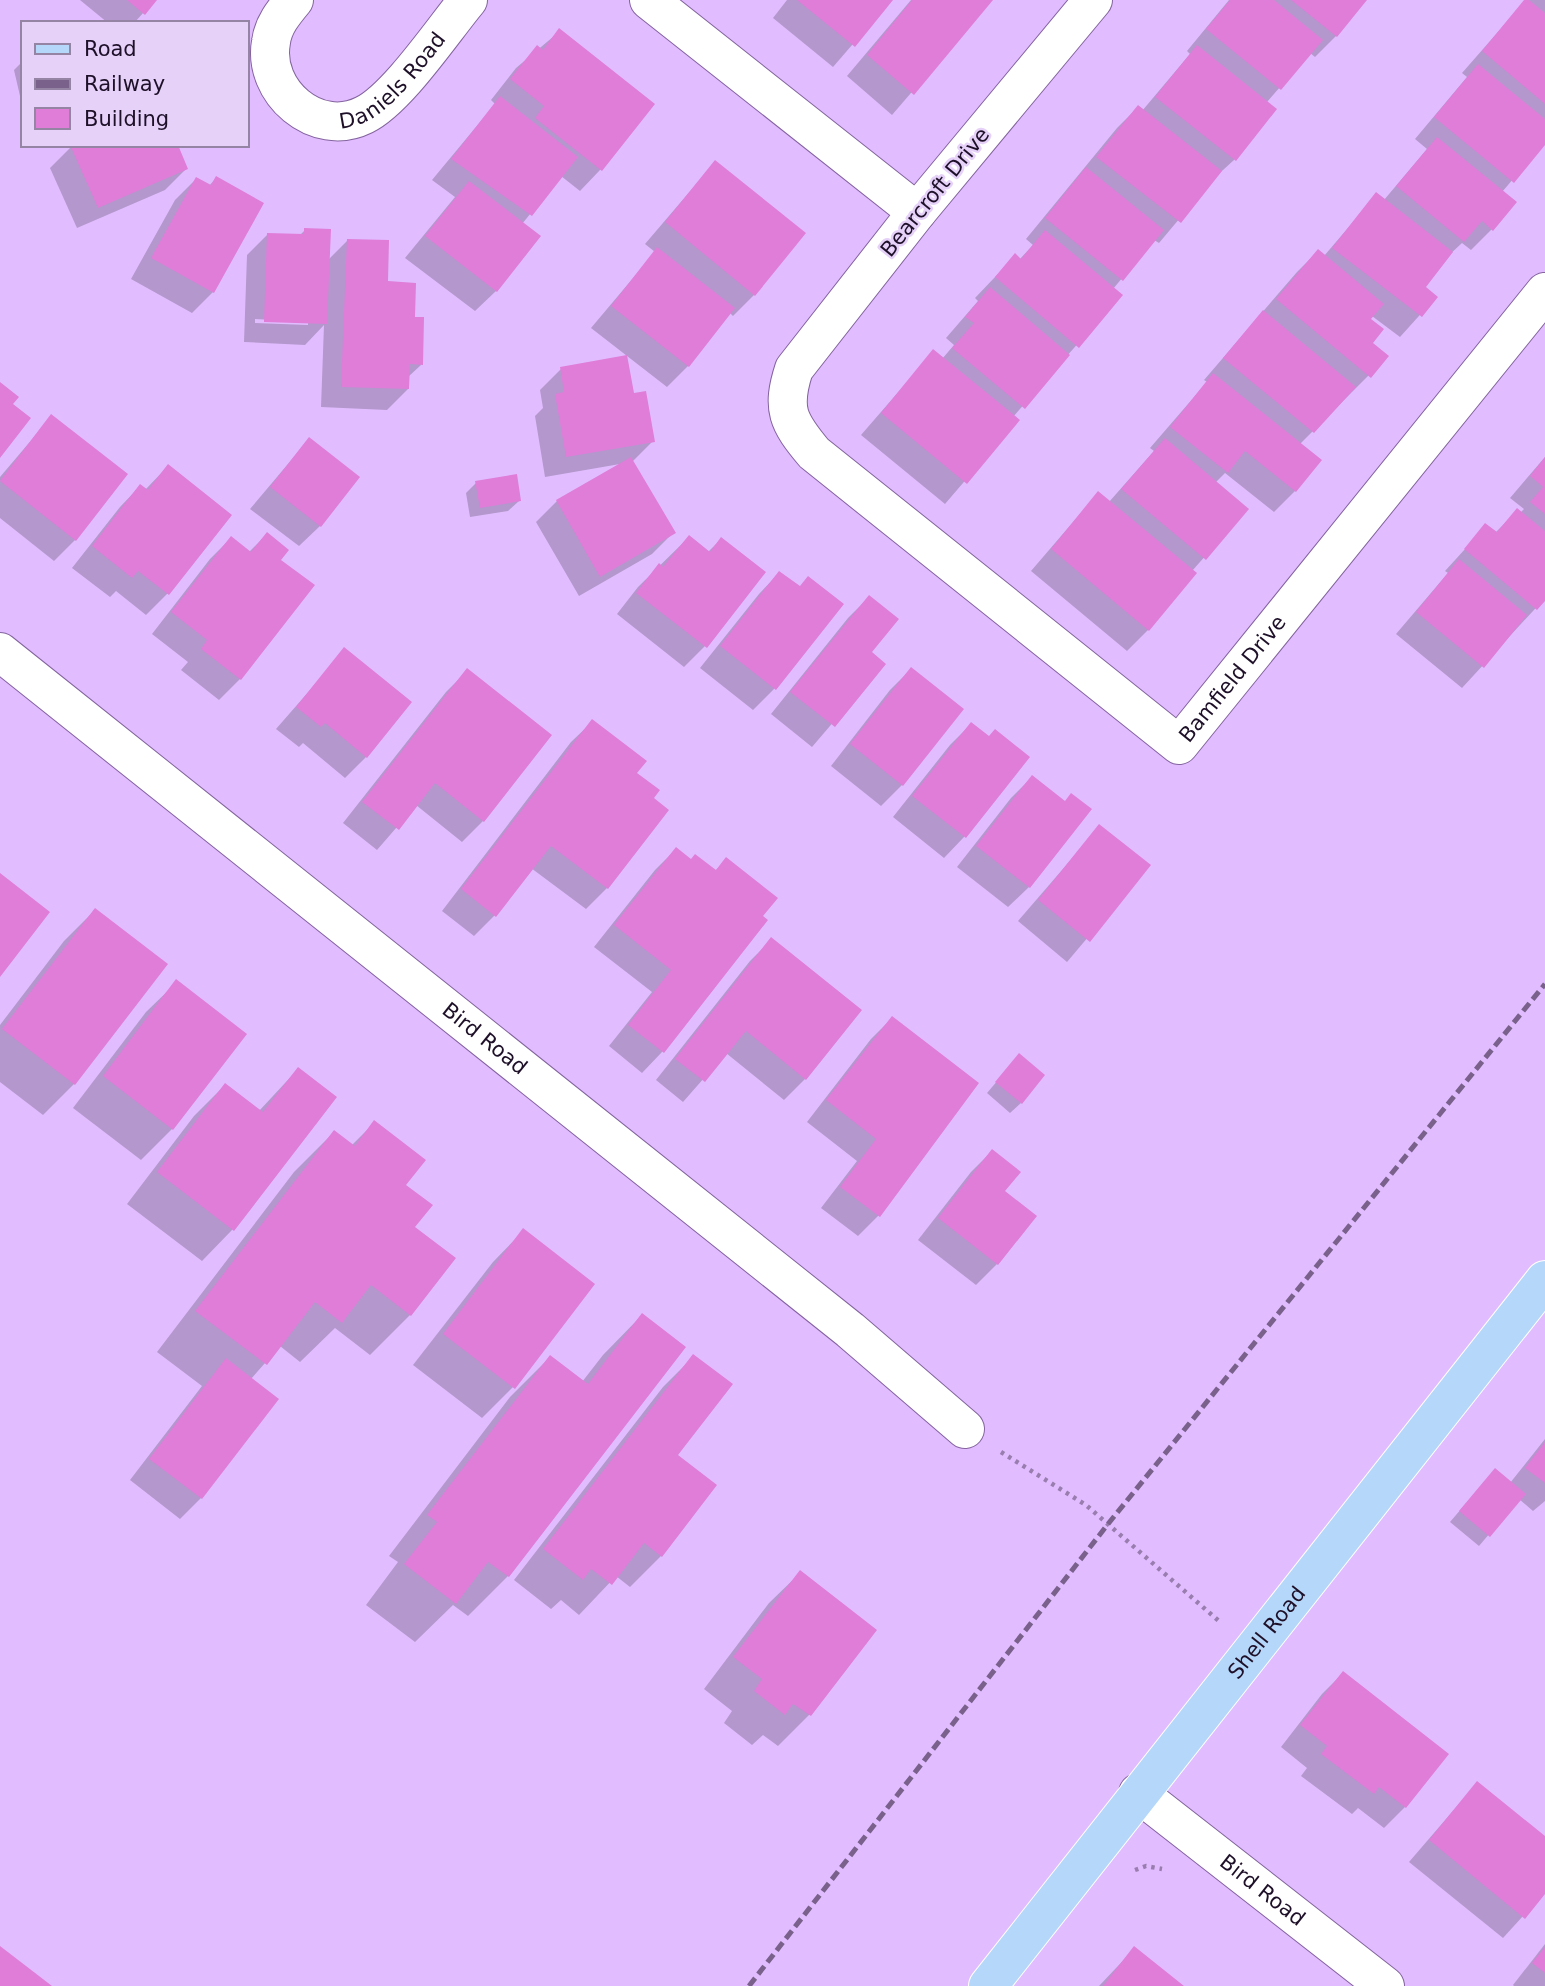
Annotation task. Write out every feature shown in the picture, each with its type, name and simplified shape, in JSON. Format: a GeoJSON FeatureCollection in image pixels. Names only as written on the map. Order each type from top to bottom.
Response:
{"type":"FeatureCollection","features":[{"type":"Feature","properties":{"kind":"main road","name":"Shell Road"},"geometry":{"type":"LineString","coordinates":[[988,1986],[1545,1280]]}},
{"type":"Feature","properties":{"kind":"street","name":"Daniels Road"},"geometry":{"type":"LineString","coordinates":[[294,0],[279,19],[271,40],[270,63],[276,84],[290,102],[312,116],[337,121],[363,116],[384,101],[468,0]]}},
{"type":"Feature","properties":{"kind":"street"},"geometry":{"type":"LineString","coordinates":[[649,0],[917,212]]}},
{"type":"Feature","properties":{"kind":"street","name":"Bearcroft Drive"},"geometry":{"type":"LineString","coordinates":[[787,390],[794,369],[917,212],[1093,0]]}},
{"type":"Feature","properties":{"kind":"street","name":"Bamfield Drive"},"geometry":{"type":"LineString","coordinates":[[787,390],[788,413],[793,428],[814,453],[1179,745],[1545,292]]}},
{"type":"Feature","properties":{"kind":"street","name":"Bird Road"},"geometry":{"type":"LineString","coordinates":[[0,652],[839,1321],[965,1429]]}},
{"type":"Feature","properties":{"kind":"street","name":"Bird Road"},"geometry":{"type":"LineString","coordinates":[[1138,1794],[1385,1986]]}},
{"type":"Feature","properties":{"kind":"path"},"geometry":{"type":"LineString","coordinates":[[965,1429],[1086,1505],[1221,1622]]}},
{"type":"Feature","properties":{"kind":"building"},"geometry":{"type":"Polygon","coordinates":[[[127,0],[157,0],[145,15],[127,0]]]}},
{"type":"Feature","properties":{"kind":"building"},"geometry":{"type":"Polygon","coordinates":[[[797,0],[893,0],[855,47],[797,0]]]}},
{"type":"Feature","properties":{"kind":"building"},"geometry":{"type":"Polygon","coordinates":[[[912,0],[993,0],[914,95],[867,55],[912,0]]]}},
{"type":"Feature","properties":{"kind":"building"},"geometry":{"type":"Polygon","coordinates":[[[1230,0],[1274,0],[1323,40],[1281,90],[1206,29],[1230,0]]]}},
{"type":"Feature","properties":{"kind":"building"},"geometry":{"type":"Polygon","coordinates":[[[1291,0],[1367,0],[1337,37],[1291,0]]]}},
{"type":"Feature","properties":{"kind":"building"},"geometry":{"type":"Polygon","coordinates":[[[1524,0],[1529,0],[1545,13],[1545,104],[1482,51],[1524,0]]]}},
{"type":"Feature","properties":{"kind":"building"},"geometry":{"type":"Polygon","coordinates":[[[559,28],[655,104],[602,171],[535,118],[544,106],[510,79],[537,45],[543,50],[559,28]]]}},
{"type":"Feature","properties":{"kind":"building"},"geometry":{"type":"Polygon","coordinates":[[[1197,45],[1277,109],[1236,161],[1155,97],[1197,45]]]}},
{"type":"Feature","properties":{"kind":"building"},"geometry":{"type":"Polygon","coordinates":[[[1478,64],[1545,119],[1545,145],[1514,183],[1434,117],[1478,64]]]}},
{"type":"Feature","properties":{"kind":"building"},"geometry":{"type":"Polygon","coordinates":[[[500,96],[578,157],[532,216],[451,159],[500,96]]]}},
{"type":"Feature","properties":{"kind":"building"},"geometry":{"type":"Polygon","coordinates":[[[1138,105],[1222,171],[1181,223],[1096,157],[1138,105]]]}},
{"type":"Feature","properties":{"kind":"building"},"geometry":{"type":"Polygon","coordinates":[[[1437,137],[1517,202],[1493,231],[1482,221],[1464,242],[1396,186],[1437,137]]]}},
{"type":"Feature","properties":{"kind":"building"},"geometry":{"type":"Polygon","coordinates":[[[71,147],[179,147],[188,169],[98,208],[71,147]]]}},
{"type":"Feature","properties":{"kind":"building"},"geometry":{"type":"Polygon","coordinates":[[[715,160],[806,233],[755,296],[665,222],[715,160]]]}},
{"type":"Feature","properties":{"kind":"building"},"geometry":{"type":"Polygon","coordinates":[[[1086,167],[1164,230],[1123,281],[1045,218],[1086,167]]]}},
{"type":"Feature","properties":{"kind":"building"},"geometry":{"type":"Polygon","coordinates":[[[216,176],[264,203],[214,293],[151,258],[196,177],[211,185],[216,176]]]}},
{"type":"Feature","properties":{"kind":"building"},"geometry":{"type":"Polygon","coordinates":[[[469,181],[541,236],[497,292],[425,236],[469,181]]]}},
{"type":"Feature","properties":{"kind":"building"},"geometry":{"type":"Polygon","coordinates":[[[1376,192],[1453,252],[1426,287],[1438,297],[1422,317],[1332,248],[1376,192]]]}},
{"type":"Feature","properties":{"kind":"building"},"geometry":{"type":"Polygon","coordinates":[[[304,228],[331,229],[327,324],[264,322],[267,233],[304,234],[304,228]]]}},
{"type":"Feature","properties":{"kind":"building"},"geometry":{"type":"Polygon","coordinates":[[[1045,230],[1123,295],[1079,348],[995,277],[1015,253],[1021,259],[1045,230]]]}},
{"type":"Feature","properties":{"kind":"building"},"geometry":{"type":"Polygon","coordinates":[[[347,239],[389,240],[388,281],[416,283],[415,317],[424,317],[423,365],[410,364],[409,389],[341,387],[347,239]]]}},
{"type":"Feature","properties":{"kind":"building"},"geometry":{"type":"Polygon","coordinates":[[[657,247],[735,308],[689,367],[611,306],[657,247]]]}},
{"type":"Feature","properties":{"kind":"building"},"geometry":{"type":"Polygon","coordinates":[[[1318,249],[1384,304],[1371,319],[1384,329],[1373,343],[1389,356],[1371,378],[1276,299],[1318,249]]]}},
{"type":"Feature","properties":{"kind":"building"},"geometry":{"type":"Polygon","coordinates":[[[990,287],[1070,355],[1025,409],[952,348],[974,323],[965,317],[990,287]]]}},
{"type":"Feature","properties":{"kind":"building"},"geometry":{"type":"Polygon","coordinates":[[[1263,310],[1356,387],[1314,433],[1223,358],[1263,310]]]}},
{"type":"Feature","properties":{"kind":"building"},"geometry":{"type":"Polygon","coordinates":[[[933,349],[1020,420],[967,484],[881,413],[933,349]]]}},
{"type":"Feature","properties":{"kind":"building"},"geometry":{"type":"Polygon","coordinates":[[[627,355],[634,393],[646,391],[655,442],[566,457],[555,394],[564,392],[560,367],[627,355]]]}},
{"type":"Feature","properties":{"kind":"building"},"geometry":{"type":"Polygon","coordinates":[[[1213,373],[1322,460],[1296,492],[1245,451],[1228,473],[1170,427],[1213,373]]]}},
{"type":"Feature","properties":{"kind":"building"},"geometry":{"type":"Polygon","coordinates":[[[0,382],[19,397],[13,404],[31,418],[0,458],[0,382]]]}},
{"type":"Feature","properties":{"kind":"building"},"geometry":{"type":"Polygon","coordinates":[[[51,414],[128,474],[76,541],[0,481],[51,414]]]}},
{"type":"Feature","properties":{"kind":"building"},"geometry":{"type":"Polygon","coordinates":[[[309,437],[360,477],[321,527],[270,487],[309,437]]]}},
{"type":"Feature","properties":{"kind":"building"},"geometry":{"type":"Polygon","coordinates":[[[1165,438],[1249,509],[1206,560],[1121,489],[1165,438]]]}},
{"type":"Feature","properties":{"kind":"building"},"geometry":{"type":"Polygon","coordinates":[[[631,457],[676,533],[600,577],[556,500],[631,457]]]}},
{"type":"Feature","properties":{"kind":"building"},"geometry":{"type":"Polygon","coordinates":[[[1545,457],[1545,514],[1530,502],[1543,487],[1530,476],[1545,457]]]}},
{"type":"Feature","properties":{"kind":"building"},"geometry":{"type":"Polygon","coordinates":[[[168,464],[232,515],[169,595],[138,571],[132,578],[92,546],[140,484],[148,490],[168,464]]]}},
{"type":"Feature","properties":{"kind":"building"},"geometry":{"type":"Polygon","coordinates":[[[517,474],[521,501],[480,508],[475,481],[517,474]]]}},
{"type":"Feature","properties":{"kind":"building"},"geometry":{"type":"Polygon","coordinates":[[[1098,491],[1197,573],[1149,631],[1051,549],[1098,491]]]}},
{"type":"Feature","properties":{"kind":"building"},"geometry":{"type":"Polygon","coordinates":[[[1517,508],[1545,531],[1545,601],[1537,610],[1464,549],[1485,523],[1497,532],[1517,508]]]}},
{"type":"Feature","properties":{"kind":"building"},"geometry":{"type":"Polygon","coordinates":[[[267,532],[289,550],[281,560],[315,585],[241,680],[201,649],[207,640],[171,612],[231,536],[251,552],[267,532]]]}},
{"type":"Feature","properties":{"kind":"building"},"geometry":{"type":"Polygon","coordinates":[[[689,535],[710,552],[721,537],[766,572],[707,648],[636,593],[659,563],[663,567],[689,535]]]}},
{"type":"Feature","properties":{"kind":"building"},"geometry":{"type":"Polygon","coordinates":[[[1459,559],[1527,615],[1484,668],[1416,612],[1459,559]]]}},
{"type":"Feature","properties":{"kind":"building"},"geometry":{"type":"Polygon","coordinates":[[[779,571],[800,586],[808,576],[844,604],[776,690],[720,646],[779,571]]]}},
{"type":"Feature","properties":{"kind":"building"},"geometry":{"type":"Polygon","coordinates":[[[869,595],[899,619],[872,652],[886,664],[835,727],[790,692],[869,595]]]}},
{"type":"Feature","properties":{"kind":"building"},"geometry":{"type":"Polygon","coordinates":[[[344,647],[412,702],[367,758],[325,723],[321,727],[296,707],[344,647]]]}},
{"type":"Feature","properties":{"kind":"building"},"geometry":{"type":"Polygon","coordinates":[[[911,667],[964,709],[903,786],[850,744],[911,667]]]}},
{"type":"Feature","properties":{"kind":"building"},"geometry":{"type":"Polygon","coordinates":[[[467,668],[552,735],[484,822],[435,783],[399,830],[362,802],[467,668]]]}},
{"type":"Feature","properties":{"kind":"building"},"geometry":{"type":"Polygon","coordinates":[[[592,719],[647,761],[637,773],[660,790],[654,798],[669,810],[608,889],[551,846],[496,917],[461,889],[592,719]]]}},
{"type":"Feature","properties":{"kind":"building"},"geometry":{"type":"Polygon","coordinates":[[[971,722],[989,736],[995,729],[1030,757],[966,838],[912,796],[971,722]]]}},
{"type":"Feature","properties":{"kind":"building"},"geometry":{"type":"Polygon","coordinates":[[[1032,775],[1065,801],[1071,793],[1092,809],[1030,888],[976,846],[1032,775]]]}},
{"type":"Feature","properties":{"kind":"building"},"geometry":{"type":"Polygon","coordinates":[[[1099,824],[1151,865],[1090,942],[1038,900],[1099,824]]]}},
{"type":"Feature","properties":{"kind":"building"},"geometry":{"type":"Polygon","coordinates":[[[676,847],[691,859],[695,854],[716,870],[726,857],[778,898],[763,916],[768,920],[664,1053],[628,1025],[671,970],[614,925],[676,847]]]}},
{"type":"Feature","properties":{"kind":"building"},"geometry":{"type":"Polygon","coordinates":[[[0,873],[50,912],[0,977],[0,873]]]}},
{"type":"Feature","properties":{"kind":"building"},"geometry":{"type":"Polygon","coordinates":[[[95,908],[168,964],[75,1085],[2,1029],[95,908]]]}},
{"type":"Feature","properties":{"kind":"building"},"geometry":{"type":"Polygon","coordinates":[[[771,937],[862,1010],[806,1080],[746,1031],[705,1082],[675,1059],[771,937]]]}},
{"type":"Feature","properties":{"kind":"building"},"geometry":{"type":"Polygon","coordinates":[[[176,979],[247,1034],[173,1130],[103,1076],[176,979]]]}},
{"type":"Feature","properties":{"kind":"building"},"geometry":{"type":"Polygon","coordinates":[[[892,1016],[979,1083],[880,1217],[840,1187],[876,1139],[826,1100],[892,1016]]]}},
{"type":"Feature","properties":{"kind":"building"},"geometry":{"type":"Polygon","coordinates":[[[1019,1053],[1045,1075],[1022,1104],[995,1082],[1019,1053]]]}},
{"type":"Feature","properties":{"kind":"building"},"geometry":{"type":"Polygon","coordinates":[[[298,1067],[337,1097],[234,1231],[157,1172],[225,1083],[263,1112],[298,1067]]]}},
{"type":"Feature","properties":{"kind":"building"},"geometry":{"type":"Polygon","coordinates":[[[374,1120],[426,1160],[406,1185],[433,1205],[415,1227],[456,1258],[411,1316],[371,1285],[342,1323],[315,1302],[267,1365],[195,1311],[334,1130],[355,1146],[374,1120]]]}},
{"type":"Feature","properties":{"kind":"building"},"geometry":{"type":"Polygon","coordinates":[[[992,1149],[1021,1172],[1005,1191],[1037,1216],[998,1265],[938,1218],[992,1149]]]}},
{"type":"Feature","properties":{"kind":"building"},"geometry":{"type":"Polygon","coordinates":[[[523,1228],[595,1284],[515,1389],[443,1334],[523,1228]]]}},
{"type":"Feature","properties":{"kind":"building"},"geometry":{"type":"Polygon","coordinates":[[[642,1313],[686,1347],[509,1577],[488,1562],[456,1604],[404,1564],[437,1522],[427,1515],[550,1355],[588,1384],[642,1313]]]}},
{"type":"Feature","properties":{"kind":"building"},"geometry":{"type":"Polygon","coordinates":[[[693,1354],[733,1384],[678,1455],[717,1485],[662,1557],[644,1543],[612,1585],[591,1569],[583,1580],[543,1549],[693,1354]]]}},
{"type":"Feature","properties":{"kind":"building"},"geometry":{"type":"Polygon","coordinates":[[[226,1358],[279,1399],[202,1499],[149,1459],[226,1358]]]}},
{"type":"Feature","properties":{"kind":"building"},"geometry":{"type":"Polygon","coordinates":[[[1545,1442],[1545,1483],[1525,1468],[1545,1442]]]}},
{"type":"Feature","properties":{"kind":"building"},"geometry":{"type":"Polygon","coordinates":[[[1495,1468],[1526,1494],[1490,1537],[1459,1511],[1495,1468]]]}},
{"type":"Feature","properties":{"kind":"building"},"geometry":{"type":"Polygon","coordinates":[[[800,1570],[877,1630],[811,1716],[793,1704],[785,1715],[754,1691],[762,1679],[733,1657],[800,1570]]]}},
{"type":"Feature","properties":{"kind":"building"},"geometry":{"type":"Polygon","coordinates":[[[1343,1671],[1449,1754],[1406,1808],[1379,1787],[1374,1794],[1321,1754],[1327,1746],[1300,1725],[1343,1671]]]}},
{"type":"Feature","properties":{"kind":"building"},"geometry":{"type":"Polygon","coordinates":[[[1477,1781],[1545,1836],[1545,1894],[1525,1919],[1429,1840],[1477,1781]]]}},
{"type":"Feature","properties":{"kind":"building"},"geometry":{"type":"Polygon","coordinates":[[[0,1946],[52,1986],[0,1986],[0,1946]]]}},
{"type":"Feature","properties":{"kind":"building"},"geometry":{"type":"Polygon","coordinates":[[[1134,1946],[1184,1986],[1103,1986],[1134,1946]]]}},
{"type":"Feature","properties":{"kind":"building"},"geometry":{"type":"Polygon","coordinates":[[[1545,1947],[1545,1973],[1532,1963],[1545,1947]]]}},
{"type":"Feature","properties":{"kind":"railway"},"geometry":{"type":"LineString","coordinates":[[749,1986],[1108,1524],[1545,984]]}}]}
